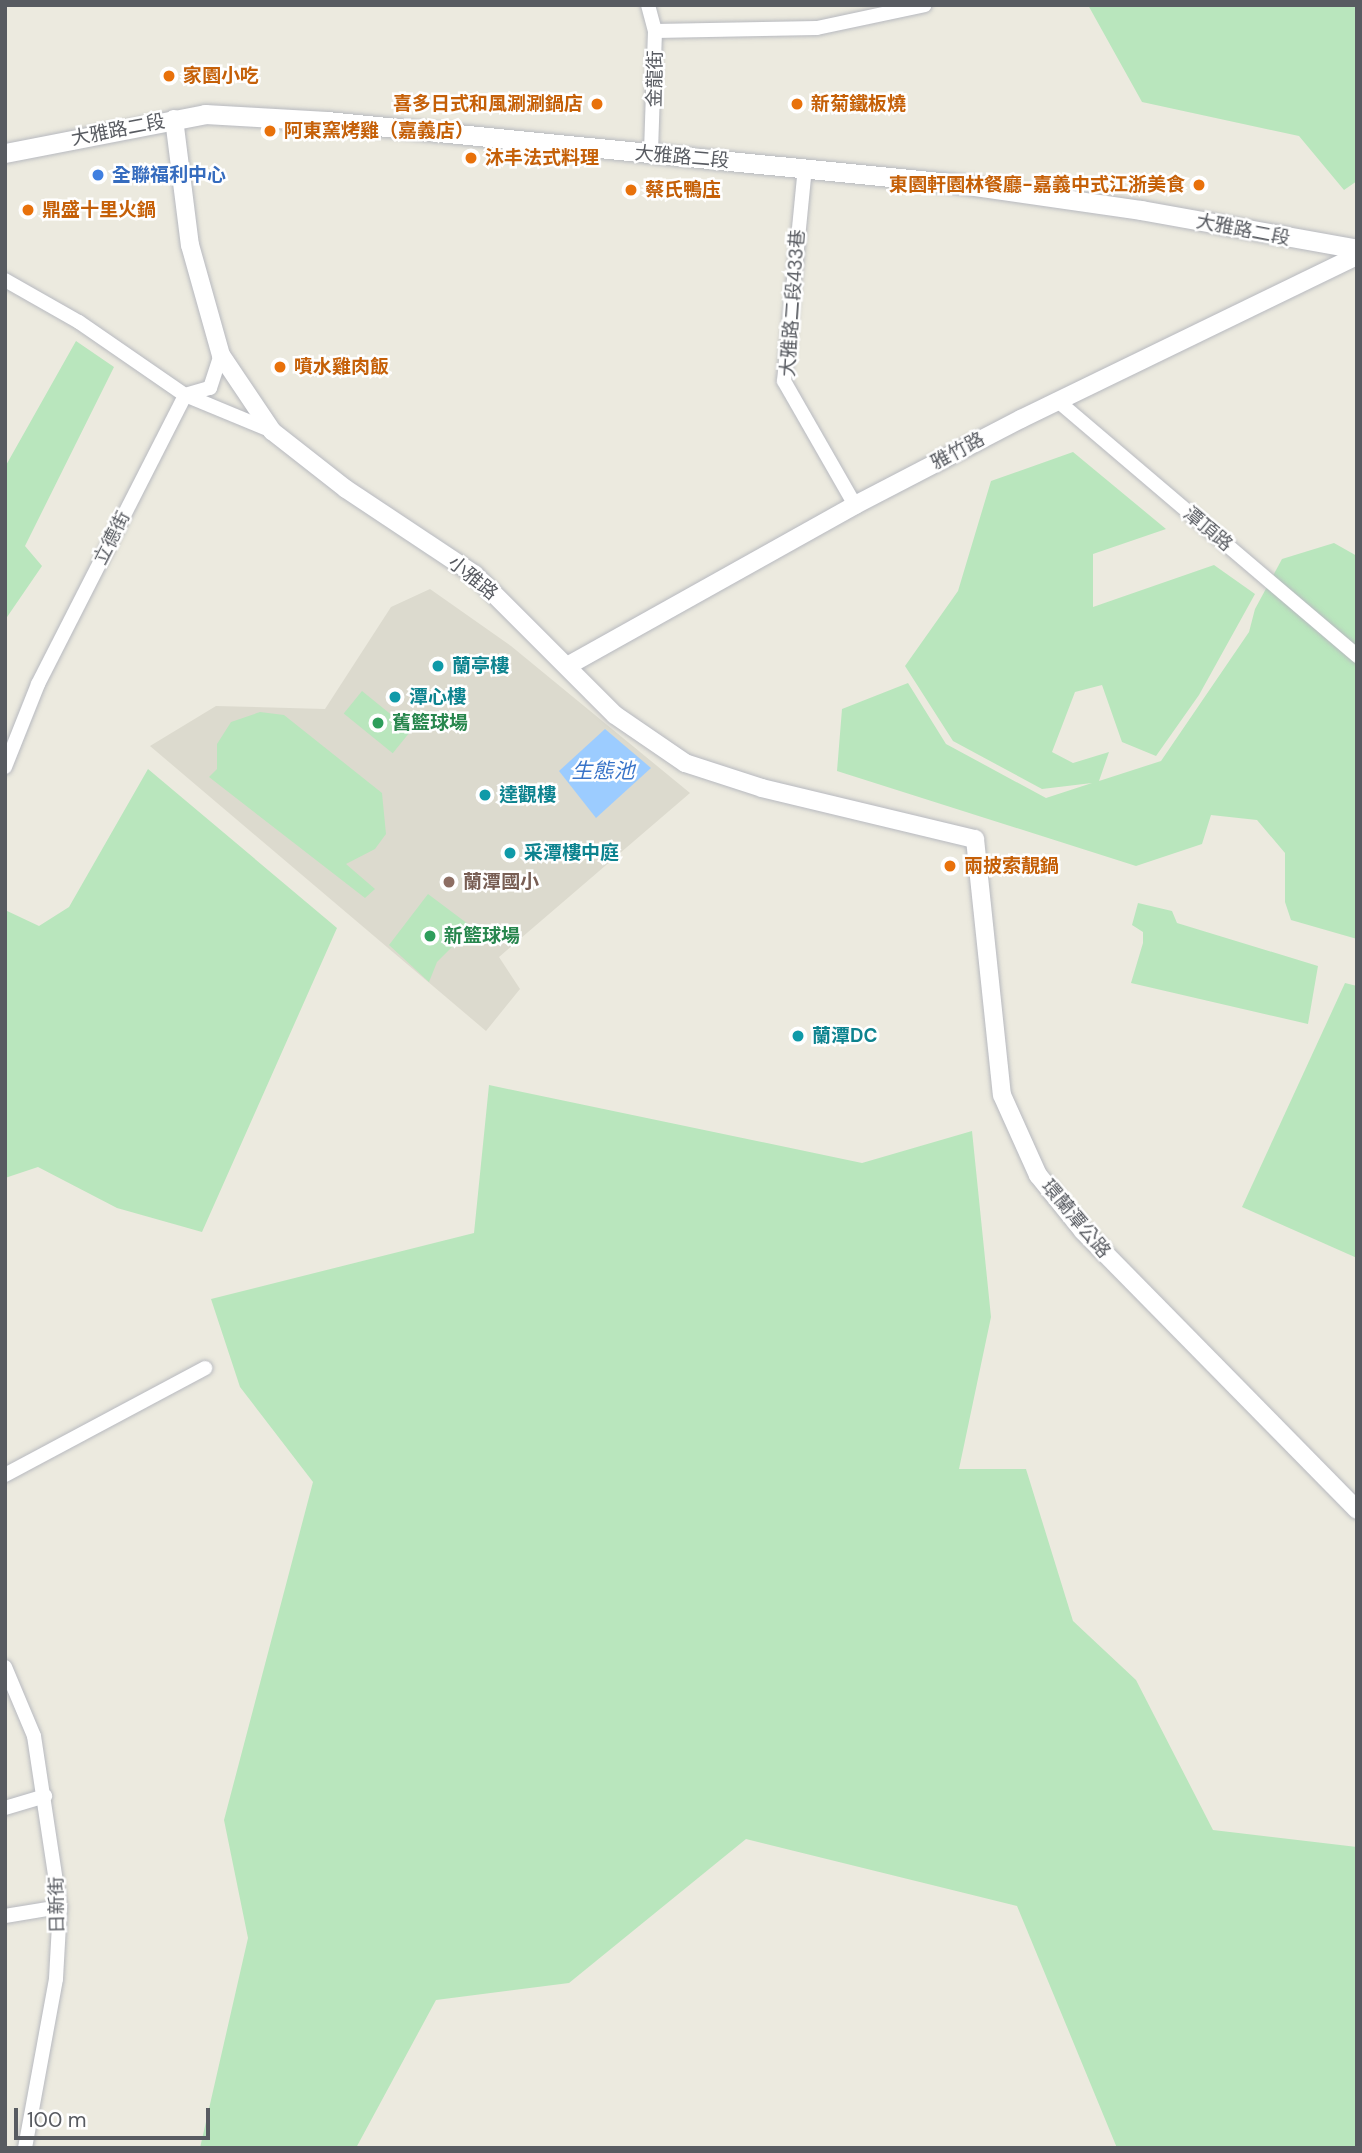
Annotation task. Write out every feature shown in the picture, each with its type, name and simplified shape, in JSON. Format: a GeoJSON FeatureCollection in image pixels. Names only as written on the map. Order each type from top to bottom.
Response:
{"type":"FeatureCollection","features":[{"type":"Feature","properties":{"kind":"main road","name":"大雅路二段"},"geometry":{"type":"LineString","coordinates":[[5,153],[205,114],[327,121],[651,155],[805,167],[1068,199],[1357,249]]}},
{"type":"Feature","properties":{"kind":"street","name":"金龍街"},"geometry":{"type":"LineString","coordinates":[[648,5],[655,31],[651,155]]}},
{"type":"Feature","properties":{"kind":"street"},"geometry":{"type":"LineString","coordinates":[[655,31],[817,28],[925,5]]}},
{"type":"Feature","properties":{"kind":"street","name":"小雅路"},"geometry":{"type":"LineString","coordinates":[[174,118],[190,245],[221,355],[272,431],[346,489],[474,574],[569,665],[615,715],[685,763],[762,788],[975,839]]}},
{"type":"Feature","properties":{"kind":"street","name":"大雅路二段433巷"},"geometry":{"type":"LineString","coordinates":[[805,167],[784,381],[855,505]]}},
{"type":"Feature","properties":{"kind":"street","name":"雅竹路"},"geometry":{"type":"LineString","coordinates":[[569,665],[855,505],[1357,256]]}},
{"type":"Feature","properties":{"kind":"street"},"geometry":{"type":"LineString","coordinates":[[5,280],[79,322],[185,396],[272,431]]}},
{"type":"Feature","properties":{"kind":"street"},"geometry":{"type":"LineString","coordinates":[[185,396],[210,388],[221,355]]}},
{"type":"Feature","properties":{"kind":"street","name":"立德街"},"geometry":{"type":"LineString","coordinates":[[5,767],[38,684],[185,396]]}},
{"type":"Feature","properties":{"kind":"street","name":"潭頂路"},"geometry":{"type":"LineString","coordinates":[[1059,402],[1357,656]]}},
{"type":"Feature","properties":{"kind":"street","name":"環蘭潭公路"},"geometry":{"type":"LineString","coordinates":[[975,839],[1002,1096],[1038,1175],[1083,1231],[1357,1510]]}},
{"type":"Feature","properties":{"kind":"street"},"geometry":{"type":"LineString","coordinates":[[5,1475],[205,1368]]}},
{"type":"Feature","properties":{"kind":"street","name":"日新街"},"geometry":{"type":"LineString","coordinates":[[5,1667],[34,1736],[60,1907],[51,2016],[25,2148]]}},
{"type":"Feature","properties":{"kind":"street"},"geometry":{"type":"LineString","coordinates":[[5,1808],[45,1796]]}},
{"type":"Feature","properties":{"kind":"street"},"geometry":{"type":"LineString","coordinates":[[5,1916],[60,1907]]}},
{"type":"Feature","properties":{"kind":"shaded area","name":"蘭潭國小"},"geometry":{"type":"Polygon","coordinates":[[[430,589],[511,646],[690,793],[499,957],[520,989],[486,1031],[150,746],[216,706],[325,709],[391,607],[430,589]]]}},
{"type":"Feature","properties":{"kind":"green space"},"geometry":{"type":"Polygon","coordinates":[[[1088,5],[1357,5],[1357,181],[1344,190],[1299,136],[1142,102],[1088,5]]]}},
{"type":"Feature","properties":{"kind":"green space"},"geometry":{"type":"Polygon","coordinates":[[[76,341],[114,367],[25,546],[42,566],[5,620],[5,467],[76,341]]]}},
{"type":"Feature","properties":{"kind":"green space"},"geometry":{"type":"Polygon","coordinates":[[[1073,452],[1166,529],[1093,554],[1093,607],[1214,565],[1255,594],[1199,695],[1156,756],[1122,742],[1102,685],[1075,692],[1052,752],[1073,763],[1109,752],[1099,781],[1161,761],[1249,632],[1255,609],[1282,559],[1334,543],[1357,556],[1357,939],[1291,920],[1285,902],[1285,853],[1257,820],[1211,815],[1202,844],[1136,866],[837,771],[842,709],[908,683],[946,744],[1046,798],[1092,783],[1042,789],[953,741],[905,666],[958,591],[991,481],[1073,452]]]}},
{"type":"Feature","properties":{"kind":"green space","name":"舊籃球場"},"geometry":{"type":"Polygon","coordinates":[[[362,691],[411,731],[393,753],[344,714],[362,691]]]}},
{"type":"Feature","properties":{"kind":"green space"},"geometry":{"type":"Polygon","coordinates":[[[260,712],[284,715],[382,793],[386,834],[375,849],[346,864],[375,889],[365,898],[209,777],[217,769],[217,744],[231,722],[260,712]]]}},
{"type":"Feature","properties":{"kind":"green space"},"geometry":{"type":"Polygon","coordinates":[[[148,769],[337,928],[202,1232],[117,1208],[38,1167],[5,1178],[5,910],[39,926],[69,907],[148,769]]]}},
{"type":"Feature","properties":{"kind":"green space","name":"新籃球場"},"geometry":{"type":"Polygon","coordinates":[[[428,894],[472,927],[437,962],[429,982],[389,945],[428,894]]]}},
{"type":"Feature","properties":{"kind":"green space"},"geometry":{"type":"Polygon","coordinates":[[[1138,903],[1172,911],[1177,923],[1318,966],[1308,1024],[1131,983],[1143,943],[1143,932],[1132,925],[1138,903]]]}},
{"type":"Feature","properties":{"kind":"green space"},"geometry":{"type":"Polygon","coordinates":[[[1345,983],[1357,986],[1357,1258],[1242,1207],[1345,983]]]}},
{"type":"Feature","properties":{"kind":"green space"},"geometry":{"type":"Polygon","coordinates":[[[489,1085],[862,1163],[972,1131],[991,1317],[959,1469],[1026,1469],[1073,1621],[1136,1680],[1213,1830],[1357,1847],[1357,2148],[1117,2148],[1017,1906],[746,1839],[569,1983],[436,2000],[356,2148],[200,2148],[248,1938],[224,1820],[313,1482],[240,1387],[211,1299],[474,1233],[489,1085]]]}},
{"type":"Feature","properties":{"kind":"water","name":"生態池"},"geometry":{"type":"Polygon","coordinates":[[[605,729],[651,768],[596,818],[559,771],[605,729]]]}},
{"type":"Feature","properties":{"kind":"place","name":"家園小吃"},"geometry":{"type":"Point","coordinates":[169,76]}},
{"type":"Feature","properties":{"kind":"place","name":"喜多日式和風涮涮鍋店"},"geometry":{"type":"Point","coordinates":[597,104]}},
{"type":"Feature","properties":{"kind":"place","name":"新菊鐵板燒"},"geometry":{"type":"Point","coordinates":[797,104]}},
{"type":"Feature","properties":{"kind":"place","name":"阿東窯烤雞（嘉義店）"},"geometry":{"type":"Point","coordinates":[270,131]}},
{"type":"Feature","properties":{"kind":"place","name":"沐丰法式料理"},"geometry":{"type":"Point","coordinates":[471,158]}},
{"type":"Feature","properties":{"kind":"place","name":"全聯福利中心"},"geometry":{"type":"Point","coordinates":[98,175]}},
{"type":"Feature","properties":{"kind":"place","name":"東園軒園林餐廳-嘉義中式江浙美食"},"geometry":{"type":"Point","coordinates":[1199,185]}},
{"type":"Feature","properties":{"kind":"place","name":"蔡氏鴨庒"},"geometry":{"type":"Point","coordinates":[631,190]}},
{"type":"Feature","properties":{"kind":"place","name":"鼎盛十里火鍋"},"geometry":{"type":"Point","coordinates":[28,210]}},
{"type":"Feature","properties":{"kind":"place","name":"噴水雞肉飯"},"geometry":{"type":"Point","coordinates":[280,367]}},
{"type":"Feature","properties":{"kind":"place","name":"蘭亭樓"},"geometry":{"type":"Point","coordinates":[438,666]}},
{"type":"Feature","properties":{"kind":"place","name":"潭心樓"},"geometry":{"type":"Point","coordinates":[395,697]}},
{"type":"Feature","properties":{"kind":"place","name":"舊籃球場"},"geometry":{"type":"Point","coordinates":[378,723]}},
{"type":"Feature","properties":{"kind":"place","name":"達觀樓"},"geometry":{"type":"Point","coordinates":[485,795]}},
{"type":"Feature","properties":{"kind":"place","name":"采潭樓中庭"},"geometry":{"type":"Point","coordinates":[510,853]}},
{"type":"Feature","properties":{"kind":"place","name":"兩披索靚鍋"},"geometry":{"type":"Point","coordinates":[950,866]}},
{"type":"Feature","properties":{"kind":"place","name":"蘭潭國小"},"geometry":{"type":"Point","coordinates":[449,882]}},
{"type":"Feature","properties":{"kind":"place","name":"新籃球場"},"geometry":{"type":"Point","coordinates":[430,936]}},
{"type":"Feature","properties":{"kind":"place","name":"蘭潭DC"},"geometry":{"type":"Point","coordinates":[798,1036]}}]}
